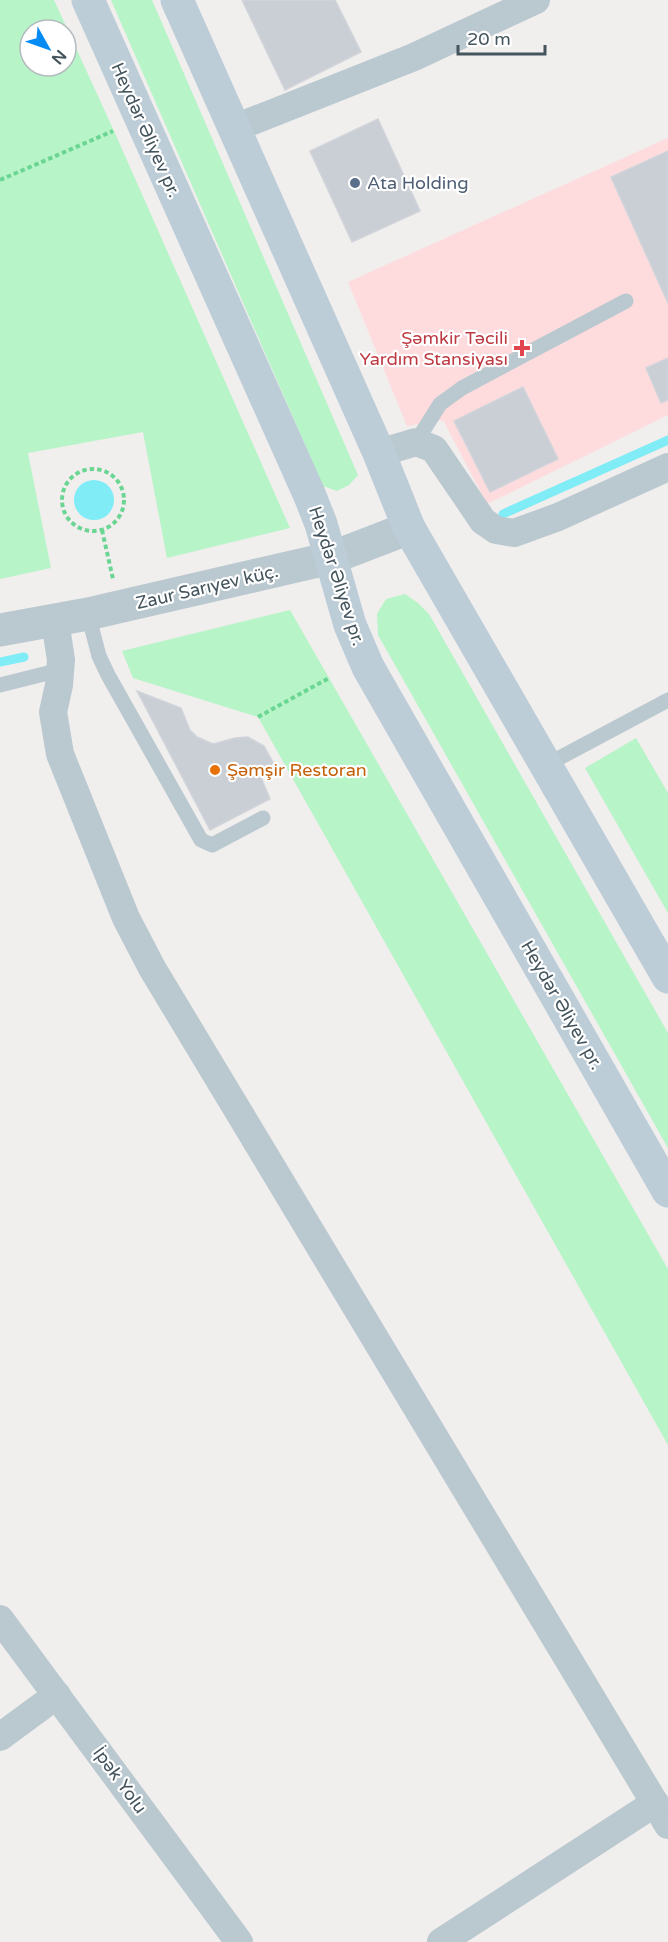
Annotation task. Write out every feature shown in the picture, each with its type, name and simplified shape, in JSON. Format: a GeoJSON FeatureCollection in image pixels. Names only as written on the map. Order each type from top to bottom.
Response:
{"type":"FeatureCollection","features":[{"type":"Feature","properties":{"kind":"main road","name":"Heydər Əliyev pr."},"geometry":{"type":"LineString","coordinates":[[88,0],[321,524],[350,625],[368,667],[668,1191]]}},
{"type":"Feature","properties":{"kind":"main road"},"geometry":{"type":"LineString","coordinates":[[177,0],[379,453],[409,528],[668,977]]}},
{"type":"Feature","properties":{"kind":"street"},"geometry":{"type":"LineString","coordinates":[[234,128],[414,57],[536,0]]}},
{"type":"Feature","properties":{"kind":"street"},"geometry":{"type":"LineString","coordinates":[[379,453],[416,442],[434,449],[483,521],[496,530],[514,533],[558,517],[668,467]]}},
{"type":"Feature","properties":{"kind":"street","name":"Zaur Sarıyev küç."},"geometry":{"type":"LineString","coordinates":[[1,626],[55,621],[331,558],[409,528]]}},
{"type":"Feature","properties":{"kind":"street"},"geometry":{"type":"LineString","coordinates":[[55,621],[61,660],[59,685],[53,711],[60,754],[126,918],[152,968],[661,1814],[441,1942]]}},
{"type":"Feature","properties":{"kind":"street","name":"İpək Yolu"},"geometry":{"type":"LineString","coordinates":[[0,1619],[239,1942]]}},
{"type":"Feature","properties":{"kind":"street"},"geometry":{"type":"LineString","coordinates":[[0,1737],[57,1695]]}},
{"type":"Feature","properties":{"kind":"lane"},"geometry":{"type":"LineString","coordinates":[[416,442],[440,404],[462,388],[626,301]]}},
{"type":"Feature","properties":{"kind":"lane"},"geometry":{"type":"LineString","coordinates":[[88,614],[99,656],[108,675],[201,840],[212,845],[263,818]]}},
{"type":"Feature","properties":{"kind":"lane"},"geometry":{"type":"LineString","coordinates":[[0,685],[60,670]]}},
{"type":"Feature","properties":{"kind":"lane"},"geometry":{"type":"LineString","coordinates":[[546,765],[668,700]]}},
{"type":"Feature","properties":{"kind":"path"},"geometry":{"type":"LineString","coordinates":[[0,180],[114,131]]}},
{"type":"Feature","properties":{"kind":"path"},"geometry":{"type":"LineString","coordinates":[[89,468],[107,471],[115,477],[124,493],[123,512],[118,519],[102,530],[84,529],[75,525],[69,519],[62,502],[63,492],[72,477],[89,468]]}},
{"type":"Feature","properties":{"kind":"path"},"geometry":{"type":"LineString","coordinates":[[102,530],[119,606]]}},
{"type":"Feature","properties":{"kind":"path"},"geometry":{"type":"LineString","coordinates":[[258,717],[329,678]]}},
{"type":"Feature","properties":{"kind":"shaded area","name":"Şəmkir Təcili Yardım Stansiyası"},"geometry":{"type":"Polygon","coordinates":[[[668,138],[668,415],[487,504],[443,420],[407,426],[348,282],[668,138]]]}},
{"type":"Feature","properties":{"kind":"green space"},"geometry":{"type":"Polygon","coordinates":[[[0,0],[54,0],[62,18],[18,18],[18,78],[78,78],[78,52],[290,528],[167,558],[143,432],[28,453],[51,568],[0,579],[0,0]]]}},
{"type":"Feature","properties":{"kind":"green space"},"geometry":{"type":"Polygon","coordinates":[[[111,0],[152,0],[358,475],[349,485],[337,491],[323,486],[111,0]]]}},
{"type":"Feature","properties":{"kind":"green space"},"geometry":{"type":"Polygon","coordinates":[[[405,594],[429,614],[668,1033],[668,1148],[378,635],[377,614],[386,599],[405,594]]]}},
{"type":"Feature","properties":{"kind":"green space"},"geometry":{"type":"Polygon","coordinates":[[[290,610],[668,1269],[668,1445],[258,717],[133,678],[122,651],[290,610]]]}},
{"type":"Feature","properties":{"kind":"green space"},"geometry":{"type":"Polygon","coordinates":[[[636,738],[668,793],[668,913],[585,768],[636,738]]]}},
{"type":"Feature","properties":{"kind":"water"},"geometry":{"type":"Polygon","coordinates":[[[94,480],[102,481],[108,486],[113,492],[113,508],[108,514],[102,519],[94,520],[86,519],[80,514],[75,508],[74,500],[75,492],[80,486],[86,481],[94,480]]]}},
{"type":"Feature","properties":{"kind":"building"},"geometry":{"type":"Polygon","coordinates":[[[242,0],[335,0],[361,52],[285,90],[242,0]]]}},
{"type":"Feature","properties":{"kind":"building"},"geometry":{"type":"Polygon","coordinates":[[[378,119],[420,211],[352,242],[310,151],[378,119]]]}},
{"type":"Feature","properties":{"kind":"building"},"geometry":{"type":"Polygon","coordinates":[[[668,151],[668,303],[611,177],[668,151]]]}},
{"type":"Feature","properties":{"kind":"building"},"geometry":{"type":"Polygon","coordinates":[[[668,358],[668,400],[661,403],[646,368],[668,358]]]}},
{"type":"Feature","properties":{"kind":"building"},"geometry":{"type":"Polygon","coordinates":[[[523,387],[558,459],[490,492],[454,421],[523,387]]]}},
{"type":"Feature","properties":{"kind":"building"},"geometry":{"type":"Polygon","coordinates":[[[137,691],[181,708],[190,730],[197,737],[213,744],[248,737],[264,746],[274,764],[258,770],[270,799],[210,830],[137,691]]]}},
{"type":"Feature","properties":{"kind":"waterway"},"geometry":{"type":"LineString","coordinates":[[503,514],[668,440]]}},
{"type":"Feature","properties":{"kind":"waterway"},"geometry":{"type":"LineString","coordinates":[[0,662],[24,657]]}},
{"type":"Feature","properties":{"kind":"place","name":"Ata Holding"},"geometry":{"type":"Point","coordinates":[355,183]}},
{"type":"Feature","properties":{"kind":"place","name":"Şəmkir Təcili Yardım Stansiyası"},"geometry":{"type":"Point","coordinates":[522,348]}},
{"type":"Feature","properties":{"kind":"place","name":"Şəmşir Restoran"},"geometry":{"type":"Point","coordinates":[215,770]}}]}
